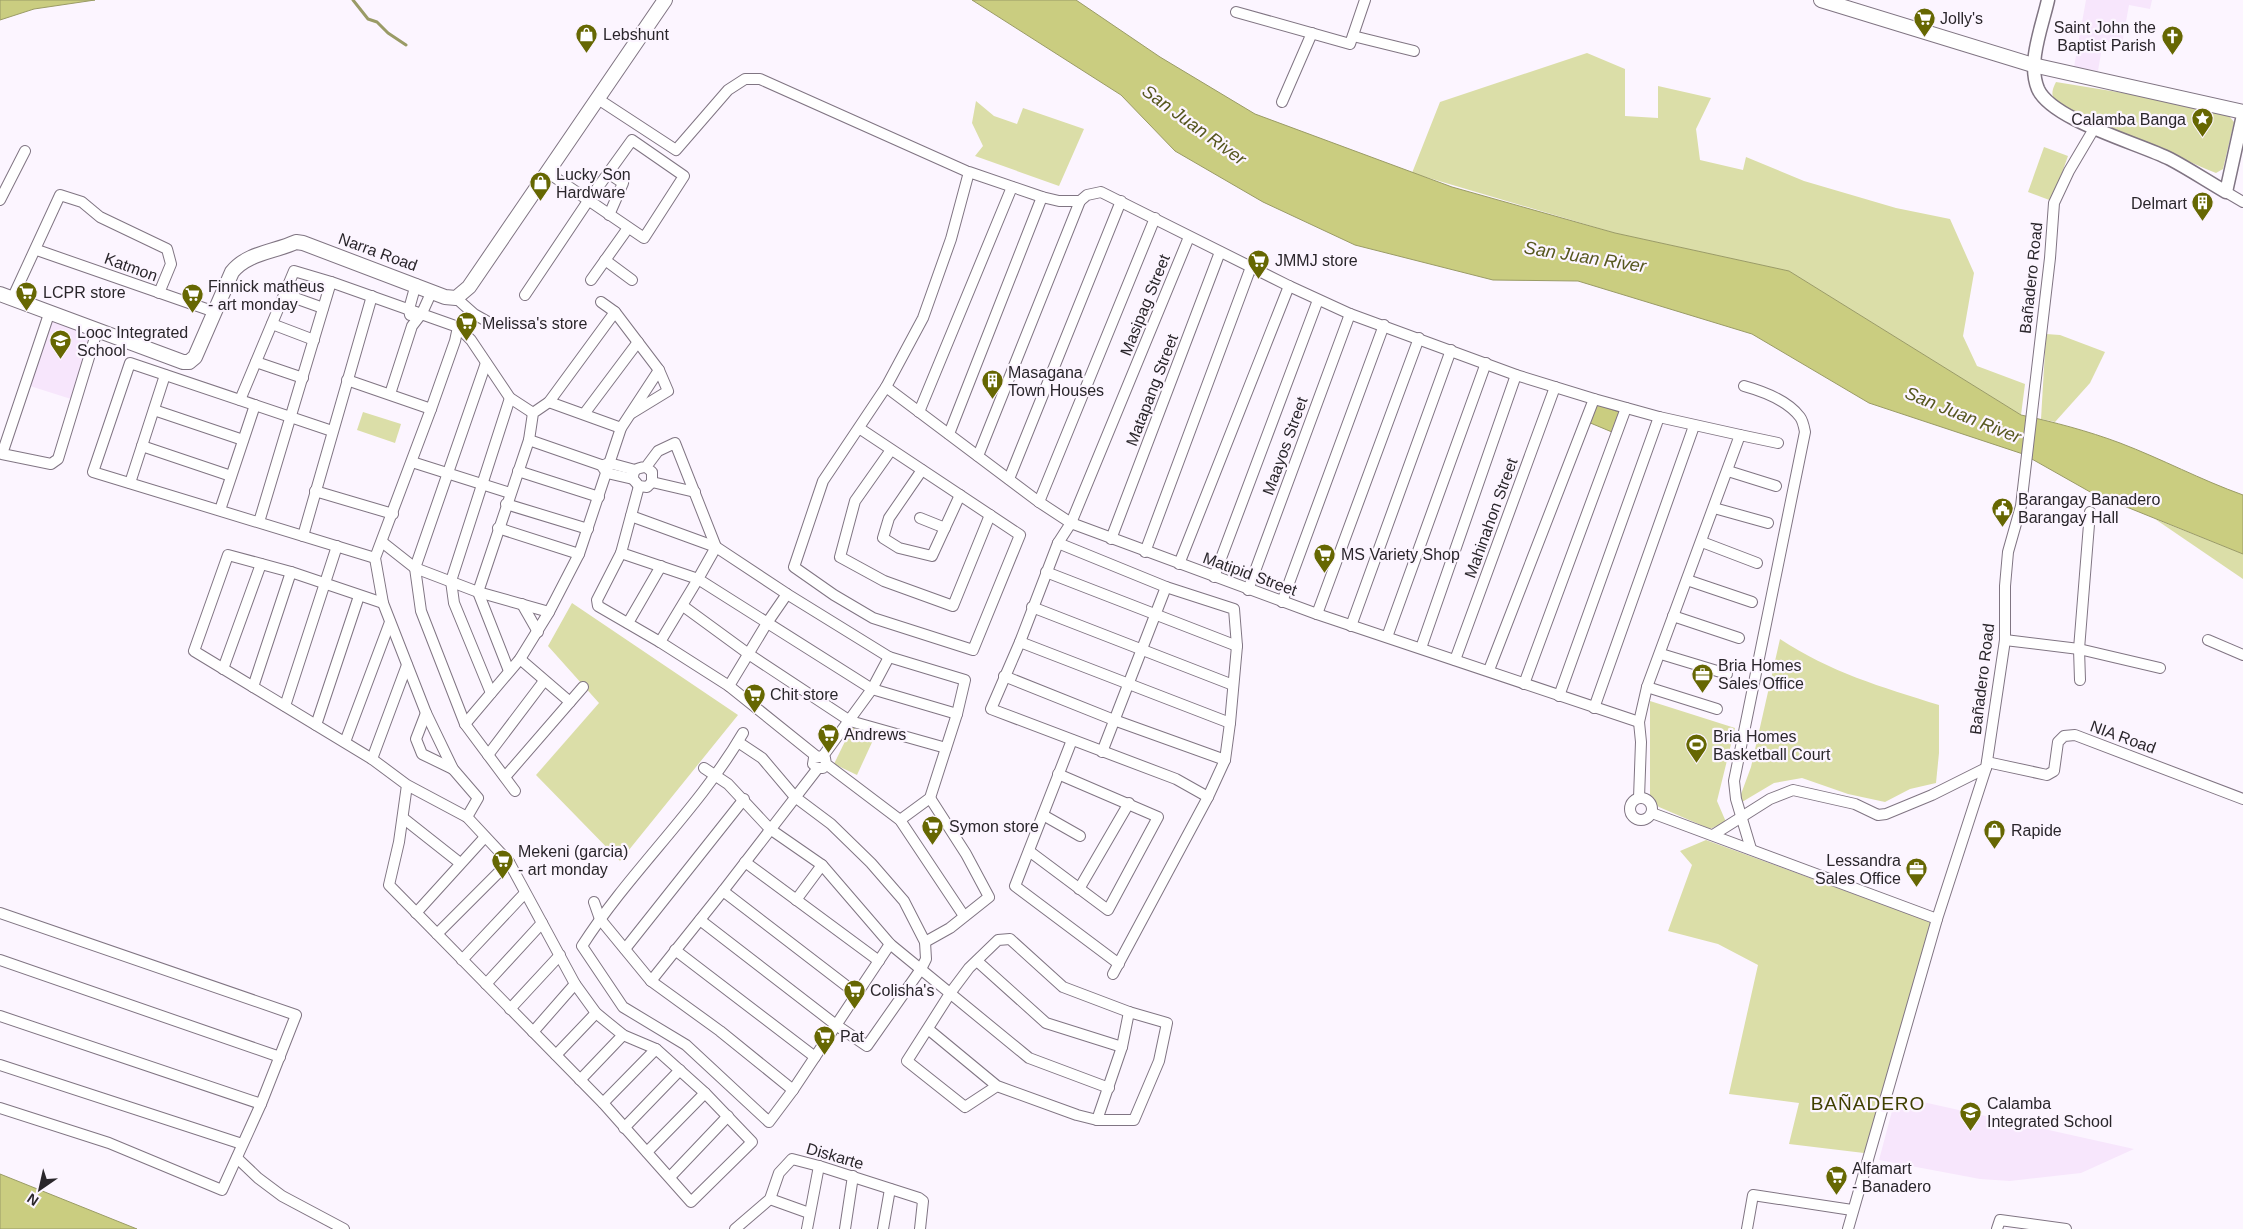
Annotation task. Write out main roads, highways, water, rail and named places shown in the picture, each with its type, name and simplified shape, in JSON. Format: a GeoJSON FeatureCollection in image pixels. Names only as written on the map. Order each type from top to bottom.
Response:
{"type":"FeatureCollection","features":[{"type":"Feature","properties":{"kind":"main road","name":"Narra Road"},"geometry":{"type":"LineString","coordinates":[[6,297],[186,362],[195,357],[232,272],[242,262],[296,242],[416,284],[445,297],[456,298],[469,287],[665,0]]}},
{"type":"Feature","properties":{"kind":"main road"},"geometry":{"type":"LineString","coordinates":[[1827,1],[2033,66],[2243,114]]}},
{"type":"Feature","properties":{"kind":"water"},"geometry":{"type":"Polygon","coordinates":[[[0,0],[95,0],[34,9],[0,20],[0,0]]]}},
{"type":"Feature","properties":{"kind":"water","name":"San Juan River"},"geometry":{"type":"Polygon","coordinates":[[[972,0],[1076,0],[1160,57],[1255,114],[1452,187],[1615,233],[1789,271],[2021,415],[2071,427],[2136,449],[2243,495],[2243,554],[2092,493],[2023,454],[1869,403],[1752,334],[1578,281],[1493,280],[1355,245],[1263,202],[1175,151],[1121,95],[972,0]]]}},
{"type":"Feature","properties":{"kind":"water"},"geometry":{"type":"Polygon","coordinates":[[[1593,403],[1619,412],[1612,432],[1588,422],[1593,403]]]}},
{"type":"Feature","properties":{"kind":"water"},"geometry":{"type":"Polygon","coordinates":[[[0,1174],[137,1229],[0,1229],[0,1174]]]}},
{"type":"Feature","properties":{"kind":"waterway"},"geometry":{"type":"LineString","coordinates":[[353,0],[368,19],[377,22],[388,33],[406,45]]}},
{"type":"Feature","properties":{"kind":"place","name":"Jolly's"},"geometry":{"type":"Point","coordinates":[1924,37]}},
{"type":"Feature","properties":{"kind":"place","name":"Lebshunt"},"geometry":{"type":"Point","coordinates":[587,53]}},
{"type":"Feature","properties":{"kind":"place","name":"Saint John the Baptist Parish"},"geometry":{"type":"Point","coordinates":[2172,55]}},
{"type":"Feature","properties":{"kind":"place","name":"Calamba Banga"},"geometry":{"type":"Point","coordinates":[2202,138]}},
{"type":"Feature","properties":{"kind":"place","name":"Lucky Son Hardware"},"geometry":{"type":"Point","coordinates":[540,202]}},
{"type":"Feature","properties":{"kind":"place","name":"Delmart"},"geometry":{"type":"Point","coordinates":[2203,222]}},
{"type":"Feature","properties":{"kind":"place","name":"JMMJ store"},"geometry":{"type":"Point","coordinates":[1259,279]}},
{"type":"Feature","properties":{"kind":"place","name":"LCPR store"},"geometry":{"type":"Point","coordinates":[27,311]}},
{"type":"Feature","properties":{"kind":"place","name":"Finnick matheus - art monday"},"geometry":{"type":"Point","coordinates":[192,314]}},
{"type":"Feature","properties":{"kind":"place","name":"Melissa's store"},"geometry":{"type":"Point","coordinates":[466,342]}},
{"type":"Feature","properties":{"kind":"place","name":"Looc Integrated School"},"geometry":{"type":"Point","coordinates":[61,360]}},
{"type":"Feature","properties":{"kind":"place","name":"Masagana Town Houses"},"geometry":{"type":"Point","coordinates":[992,400]}},
{"type":"Feature","properties":{"kind":"place","name":"Barangay Banadero Barangay Hall"},"geometry":{"type":"Point","coordinates":[2002,527]}},
{"type":"Feature","properties":{"kind":"place","name":"MS Variety Shop"},"geometry":{"type":"Point","coordinates":[1325,573]}},
{"type":"Feature","properties":{"kind":"place","name":"Bria Homes Sales Office"},"geometry":{"type":"Point","coordinates":[1702,693]}},
{"type":"Feature","properties":{"kind":"place","name":"Chit store"},"geometry":{"type":"Point","coordinates":[754,713]}},
{"type":"Feature","properties":{"kind":"place","name":"Andrews"},"geometry":{"type":"Point","coordinates":[828,753]}},
{"type":"Feature","properties":{"kind":"place","name":"Bria Homes Basketball Court"},"geometry":{"type":"Point","coordinates":[1697,764]}},
{"type":"Feature","properties":{"kind":"place","name":"Symon store"},"geometry":{"type":"Point","coordinates":[933,845]}},
{"type":"Feature","properties":{"kind":"place","name":"Rapide"},"geometry":{"type":"Point","coordinates":[1995,849]}},
{"type":"Feature","properties":{"kind":"place","name":"Mekeni (garcia) - art monday"},"geometry":{"type":"Point","coordinates":[502,879]}},
{"type":"Feature","properties":{"kind":"place","name":"Lessandra Sales Office"},"geometry":{"type":"Point","coordinates":[1917,888]}},
{"type":"Feature","properties":{"kind":"place","name":"Colisha's"},"geometry":{"type":"Point","coordinates":[854,1009]}},
{"type":"Feature","properties":{"kind":"place","name":"Pat"},"geometry":{"type":"Point","coordinates":[824,1055]}},
{"type":"Feature","properties":{"kind":"place","name":"Calamba Integrated School"},"geometry":{"type":"Point","coordinates":[1971,1131]}},
{"type":"Feature","properties":{"kind":"place","name":"Alfamart - Banadero"},"geometry":{"type":"Point","coordinates":[1836,1196]}},
{"type":"Feature","properties":{"kind":"district","name":"BAÑADERO"},"geometry":{"type":"Point","coordinates":[1868,1103]}}]}
